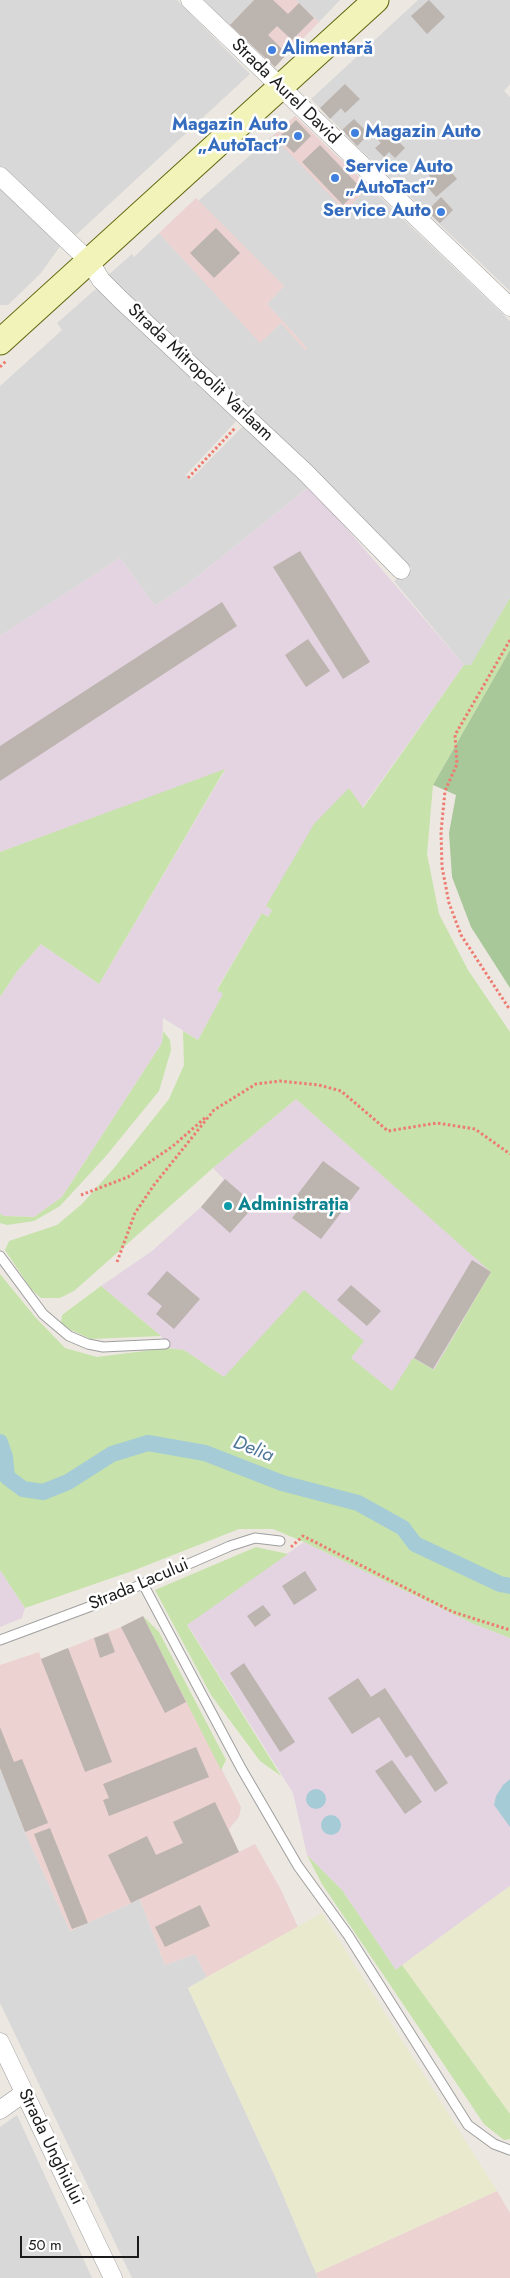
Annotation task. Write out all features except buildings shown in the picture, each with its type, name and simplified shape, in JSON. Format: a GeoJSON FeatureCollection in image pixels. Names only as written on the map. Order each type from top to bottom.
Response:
{"type":"FeatureCollection","features":[{"type":"Feature","properties":{"kind":"main road"},"geometry":{"type":"LineString","coordinates":[[0,342],[376,0]]}},
{"type":"Feature","properties":{"kind":"street","name":"Strada Aurel David"},"geometry":{"type":"LineString","coordinates":[[190,0],[510,307]]}},
{"type":"Feature","properties":{"kind":"street","name":"Strada Mitropolit Varlaam"},"geometry":{"type":"LineString","coordinates":[[0,176],[90,262],[102,280],[121,300],[246,416],[401,570]]}},
{"type":"Feature","properties":{"kind":"street","name":"Strada Unghiului"},"geometry":{"type":"LineString","coordinates":[[0,2042],[113,2278]]}},
{"type":"Feature","properties":{"kind":"street"},"geometry":{"type":"LineString","coordinates":[[0,2110],[24,2093]]}},
{"type":"Feature","properties":{"kind":"lane"},"geometry":{"type":"LineString","coordinates":[[0,1256],[43,1314],[69,1336],[88,1344],[103,1347],[165,1344]]}},
{"type":"Feature","properties":{"kind":"lane","name":"Strada Lacului"},"geometry":{"type":"LineString","coordinates":[[0,1640],[143,1584],[230,1546],[255,1538],[280,1542]]}},
{"type":"Feature","properties":{"kind":"lane"},"geometry":{"type":"LineString","coordinates":[[143,1584],[241,1768],[298,1866],[348,1934],[468,2126],[494,2144],[510,2150]]}},
{"type":"Feature","properties":{"kind":"path"},"geometry":{"type":"LineString","coordinates":[[188,478],[246,416]]}},
{"type":"Feature","properties":{"kind":"path"},"geometry":{"type":"LineString","coordinates":[[510,640],[455,735],[457,764],[445,791],[441,832],[442,867],[449,903],[461,935],[510,1010]]}},
{"type":"Feature","properties":{"kind":"path"},"geometry":{"type":"LineString","coordinates":[[81,1195],[128,1177],[173,1146],[214,1110],[256,1084],[280,1081],[319,1085],[341,1091],[388,1131],[437,1123],[475,1128],[510,1154]]}},
{"type":"Feature","properties":{"kind":"path"},"geometry":{"type":"LineString","coordinates":[[117,1262],[135,1213],[154,1185],[214,1110]]}},
{"type":"Feature","properties":{"kind":"path"},"geometry":{"type":"LineString","coordinates":[[291,1548],[303,1536],[453,1612],[510,1630]]}},
{"type":"Feature","properties":{"kind":"shaded area"},"geometry":{"type":"Polygon","coordinates":[[[0,0],[177,0],[250,74],[76,235],[0,166],[0,0]]]}},
{"type":"Feature","properties":{"kind":"shaded area"},"geometry":{"type":"Polygon","coordinates":[[[204,0],[254,0],[230,25],[204,0]]]}},
{"type":"Feature","properties":{"kind":"shaded area"},"geometry":{"type":"Polygon","coordinates":[[[254,0],[296,0],[319,22],[275,67],[230,25],[254,0]]]}},
{"type":"Feature","properties":{"kind":"shaded area"},"geometry":{"type":"Polygon","coordinates":[[[296,0],[340,0],[319,22],[296,0]]]}},
{"type":"Feature","properties":{"kind":"shaded area"},"geometry":{"type":"Polygon","coordinates":[[[418,0],[510,0],[510,84],[504,91],[510,97],[510,291],[357,146],[311,99],[418,0]]]}},
{"type":"Feature","properties":{"kind":"shaded area"},"geometry":{"type":"Polygon","coordinates":[[[295,116],[510,321],[510,598],[471,666],[464,665],[394,581],[412,569],[106,277],[132,254],[134,257],[159,233],[260,342],[281,323],[305,349],[307,348],[267,304],[284,286],[198,201],[295,116]]]}},
{"type":"Feature","properties":{"kind":"shaded area"},"geometry":{"type":"Polygon","coordinates":[[[295,116],[369,187],[345,211],[273,136],[295,116]]]}},
{"type":"Feature","properties":{"kind":"shaded area"},"geometry":{"type":"Polygon","coordinates":[[[0,189],[61,245],[41,273],[8,305],[0,305],[0,189]]]}},
{"type":"Feature","properties":{"kind":"shaded area"},"geometry":{"type":"Polygon","coordinates":[[[196,198],[284,286],[267,304],[307,348],[305,350],[281,323],[260,343],[159,233],[196,198]]]}},
{"type":"Feature","properties":{"kind":"shaded area"},"geometry":{"type":"Polygon","coordinates":[[[98,287],[240,417],[186,475],[190,480],[246,423],[310,486],[188,584],[155,606],[120,558],[0,636],[0,386],[62,330],[57,323],[98,287]]]}},
{"type":"Feature","properties":{"kind":"shaded area"},"geometry":{"type":"Polygon","coordinates":[[[310,486],[464,665],[362,808],[349,788],[266,906],[272,910],[268,917],[262,913],[217,989],[224,994],[198,1040],[163,1018],[162,1043],[62,1197],[34,1217],[4,1216],[0,1214],[0,997],[18,970],[41,944],[99,984],[225,770],[0,852],[0,636],[120,558],[155,606],[188,584],[310,486]]]}},
{"type":"Feature","properties":{"kind":"shaded area"},"geometry":{"type":"Polygon","coordinates":[[[296,1099],[491,1271],[434,1371],[392,1391],[350,1358],[363,1342],[224,1377],[184,1350],[168,1348],[161,1336],[101,1286],[152,1251],[201,1207],[224,1179],[213,1168],[296,1099]]]}},
{"type":"Feature","properties":{"kind":"shaded area"},"geometry":{"type":"Polygon","coordinates":[[[304,1542],[474,1624],[510,1638],[510,1886],[396,1970],[342,1890],[307,1855],[293,1793],[187,1624],[304,1542]]]}},
{"type":"Feature","properties":{"kind":"shaded area"},"geometry":{"type":"Polygon","coordinates":[[[0,1570],[25,1608],[22,1618],[0,1627],[0,1570]]]}},
{"type":"Feature","properties":{"kind":"shaded area"},"geometry":{"type":"Polygon","coordinates":[[[143,1616],[241,1807],[239,1817],[229,1829],[239,1852],[255,1844],[280,1888],[298,1927],[207,1977],[195,1954],[165,1965],[140,1899],[70,1931],[25,1832],[0,1768],[0,1665],[39,1652],[41,1659],[121,1627],[143,1616]]]}},
{"type":"Feature","properties":{"kind":"shaded area"},"geometry":{"type":"Polygon","coordinates":[[[0,1768],[25,1832],[70,1931],[140,1899],[165,1965],[195,1954],[207,1977],[188,1988],[275,2176],[318,2278],[132,2278],[0,2003],[0,1768]]]}},
{"type":"Feature","properties":{"kind":"shaded area"},"geometry":{"type":"Polygon","coordinates":[[[17,2115],[92,2278],[0,2278],[0,2127],[17,2115]]]}},
{"type":"Feature","properties":{"kind":"shaded area"},"geometry":{"type":"Polygon","coordinates":[[[497,2191],[510,2213],[510,2278],[318,2278],[316,2273],[497,2191]]]}},
{"type":"Feature","properties":{"kind":"green space"},"geometry":{"type":"Polygon","coordinates":[[[510,598],[510,650],[433,785],[427,854],[439,914],[468,970],[510,1032],[510,1638],[474,1624],[273,1529],[239,1529],[135,1570],[25,1608],[0,1570],[0,1274],[36,1318],[65,1348],[97,1357],[168,1348],[184,1350],[224,1377],[304,1290],[364,1341],[351,1358],[392,1391],[413,1358],[434,1370],[491,1272],[296,1099],[213,1168],[74,1291],[60,1298],[41,1298],[31,1289],[5,1250],[9,1241],[57,1225],[82,1204],[114,1168],[169,1099],[184,1065],[183,1031],[198,1040],[223,994],[217,990],[262,913],[268,917],[272,910],[266,906],[314,824],[349,788],[363,808],[464,665],[471,665],[510,598]]]}},
{"type":"Feature","properties":{"kind":"green space"},"geometry":{"type":"Polygon","coordinates":[[[510,650],[510,988],[471,927],[452,877],[449,833],[456,795],[433,785],[510,650]]]}},
{"type":"Feature","properties":{"kind":"green space"},"geometry":{"type":"Polygon","coordinates":[[[225,769],[99,984],[41,944],[18,970],[0,997],[0,852],[225,769]]]}},
{"type":"Feature","properties":{"kind":"green space"},"geometry":{"type":"Polygon","coordinates":[[[163,1031],[170,1040],[171,1050],[159,1091],[106,1156],[60,1206],[34,1221],[7,1225],[0,1223],[0,1214],[4,1216],[34,1217],[62,1197],[162,1043],[163,1031]]]}},
{"type":"Feature","properties":{"kind":"green space"},"geometry":{"type":"Polygon","coordinates":[[[101,1286],[161,1336],[91,1339],[61,1323],[62,1315],[101,1286]]]}},
{"type":"Feature","properties":{"kind":"green space"},"geometry":{"type":"Polygon","coordinates":[[[256,1547],[288,1554],[187,1625],[281,1776],[260,1761],[211,1695],[155,1590],[256,1547]]]}},
{"type":"Feature","properties":{"kind":"green space"},"geometry":{"type":"Polygon","coordinates":[[[143,1616],[159,1632],[226,1760],[221,1770],[143,1616]]]}},
{"type":"Feature","properties":{"kind":"green space"},"geometry":{"type":"Polygon","coordinates":[[[307,1855],[342,1890],[396,1970],[402,1965],[510,2114],[510,2139],[504,2140],[484,2124],[322,1884],[307,1855]]]}},
{"type":"Feature","properties":{"kind":"green space"},"geometry":{"type":"Polygon","coordinates":[[[510,1886],[510,2114],[402,1965],[510,1886]]]}},
{"type":"Feature","properties":{"kind":"green space"},"geometry":{"type":"Polygon","coordinates":[[[322,1913],[497,2191],[316,2273],[275,2176],[188,1988],[322,1913]]]}},
{"type":"Feature","properties":{"kind":"water"},"geometry":{"type":"Polygon","coordinates":[[[510,1779],[510,1827],[494,1805],[496,1796],[503,1785],[510,1779]]]}},
{"type":"Feature","properties":{"kind":"water"},"geometry":{"type":"Polygon","coordinates":[[[316,1789],[323,1792],[326,1799],[323,1806],[316,1809],[309,1806],[306,1799],[309,1792],[316,1789]]]}},
{"type":"Feature","properties":{"kind":"water"},"geometry":{"type":"Polygon","coordinates":[[[331,1815],[338,1818],[341,1825],[338,1832],[331,1835],[324,1832],[321,1825],[324,1818],[331,1815]]]}},
{"type":"Feature","properties":{"kind":"waterway","name":"Delia"},"geometry":{"type":"LineString","coordinates":[[0,1442],[5,1457],[7,1477],[23,1489],[43,1492],[68,1482],[112,1454],[148,1443],[205,1453],[282,1483],[358,1503],[403,1528],[415,1544],[500,1584],[510,1586]]}},
{"type":"Feature","properties":{"kind":"place","name":"Alimentară"},"geometry":{"type":"Point","coordinates":[272,50]}},
{"type":"Feature","properties":{"kind":"place","name":"Magazin Auto"},"geometry":{"type":"Point","coordinates":[355,133]}},
{"type":"Feature","properties":{"kind":"place","name":"Magazin Auto „AutoTact”"},"geometry":{"type":"Point","coordinates":[298,136]}},
{"type":"Feature","properties":{"kind":"place","name":"Service Auto „AutoTact”"},"geometry":{"type":"Point","coordinates":[335,178]}},
{"type":"Feature","properties":{"kind":"place","name":"Service Auto"},"geometry":{"type":"Point","coordinates":[441,212]}},
{"type":"Feature","properties":{"kind":"place","name":"Administrația"},"geometry":{"type":"Point","coordinates":[228,1206]}}]}
